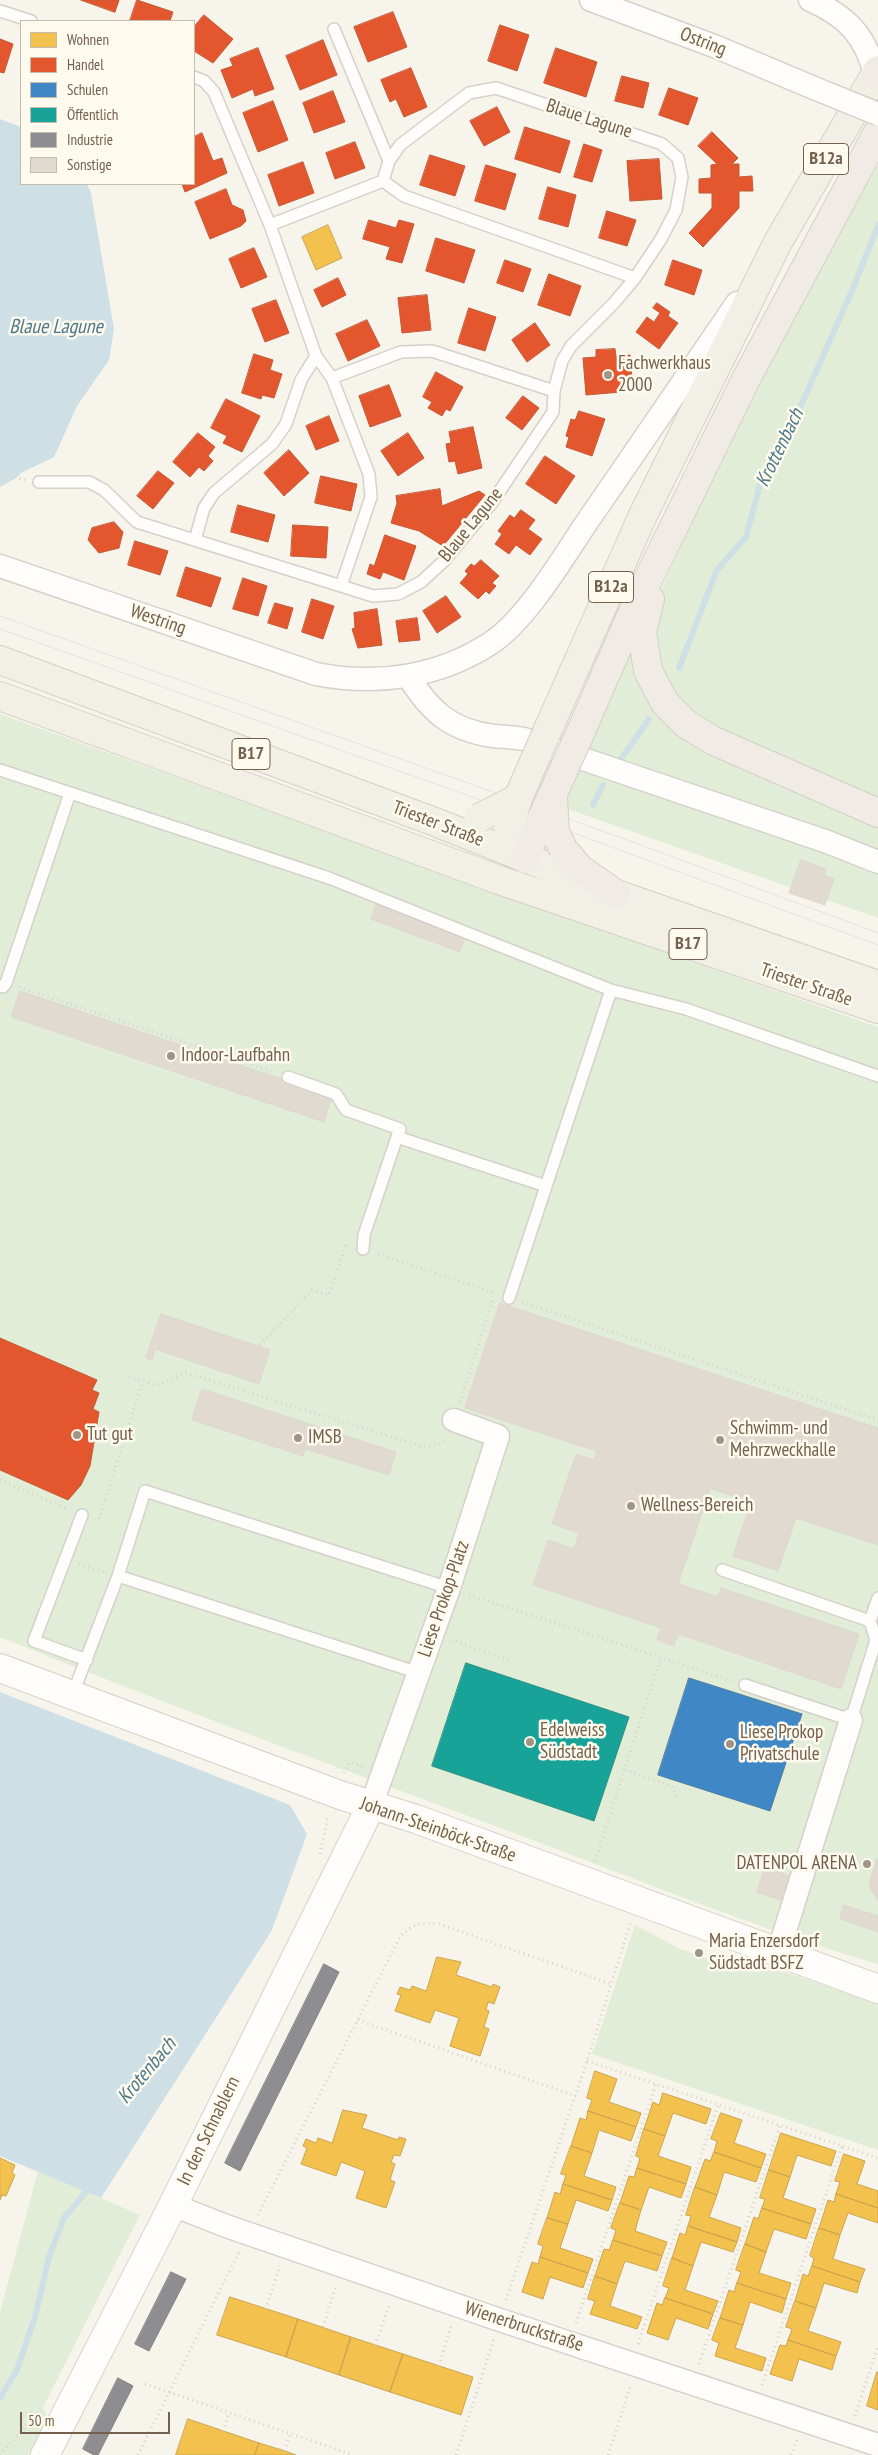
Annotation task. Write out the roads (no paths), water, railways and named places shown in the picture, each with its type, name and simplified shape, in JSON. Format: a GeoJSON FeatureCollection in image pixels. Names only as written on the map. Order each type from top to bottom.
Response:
{"type":"FeatureCollection","features":[{"type":"Feature","properties":{"kind":"highway"},"geometry":{"type":"LineString","coordinates":[[517,844],[553,793],[638,600],[746,379],[878,132]]}},
{"type":"Feature","properties":{"kind":"highway"},"geometry":{"type":"LineString","coordinates":[[674,527],[642,632],[648,671],[665,703],[686,724],[714,741],[878,813]]}},
{"type":"Feature","properties":{"kind":"highway"},"geometry":{"type":"LineString","coordinates":[[553,793],[555,832],[563,849],[580,869],[616,894]]}},
{"type":"Feature","properties":{"kind":"main road","name":"B12a"},"geometry":{"type":"LineString","coordinates":[[517,844],[518,798],[643,515],[778,242],[876,73]]}},
{"type":"Feature","properties":{"kind":"main road","name":"Triester Straße"},"geometry":{"type":"LineString","coordinates":[[0,660],[435,822],[517,844],[616,894],[878,985]]}},
{"type":"Feature","properties":{"kind":"main road","name":"Triester Straße"},"geometry":{"type":"LineString","coordinates":[[0,696],[499,880],[878,1009]]}},
{"type":"Feature","properties":{"kind":"main road"},"geometry":{"type":"LineString","coordinates":[[435,822],[479,818],[518,798]]}},
{"type":"Feature","properties":{"kind":"main road"},"geometry":{"type":"LineString","coordinates":[[499,880],[517,844]]}},
{"type":"Feature","properties":{"kind":"street","name":"Ostring"},"geometry":{"type":"LineString","coordinates":[[591,0],[714,46],[878,114]]}},
{"type":"Feature","properties":{"kind":"street"},"geometry":{"type":"LineString","coordinates":[[810,0],[839,16],[858,33],[870,54],[876,73]]}},
{"type":"Feature","properties":{"kind":"street","name":"Westring"},"geometry":{"type":"LineString","coordinates":[[0,566],[316,674],[343,679],[364,680],[408,676],[442,668],[491,642],[513,624],[550,576],[778,242]]}},
{"type":"Feature","properties":{"kind":"street"},"geometry":{"type":"LineString","coordinates":[[408,676],[436,713],[458,727],[493,736],[524,739],[825,841],[878,862]]}},
{"type":"Feature","properties":{"kind":"street","name":"Liese Prokop-Platz"},"geometry":{"type":"LineString","coordinates":[[371,1806],[449,1588],[498,1436],[454,1420]]}},
{"type":"Feature","properties":{"kind":"street","name":"Johann-Steinböck-Straße"},"geometry":{"type":"LineString","coordinates":[[0,1668],[371,1806],[416,1819],[878,1988]]}},
{"type":"Feature","properties":{"kind":"street"},"geometry":{"type":"LineString","coordinates":[[778,1953],[851,1720]]}},
{"type":"Feature","properties":{"kind":"street","name":"In den Schnablern"},"geometry":{"type":"LineString","coordinates":[[45,2455],[173,2205],[371,1806]]}},
{"type":"Feature","properties":{"kind":"street","name":"Wienerbruckstraße"},"geometry":{"type":"LineString","coordinates":[[173,2205],[248,2233],[500,2320],[878,2445]]}},
{"type":"Feature","properties":{"kind":"lane"},"geometry":{"type":"LineString","coordinates":[[4,0],[0,11],[28,20]]}},
{"type":"Feature","properties":{"kind":"lane"},"geometry":{"type":"LineString","coordinates":[[334,29],[389,161]]}},
{"type":"Feature","properties":{"kind":"lane"},"geometry":{"type":"LineString","coordinates":[[195,77],[204,81],[214,92],[270,225],[316,356],[332,378],[369,474],[371,497],[342,586]]}},
{"type":"Feature","properties":{"kind":"lane","name":"Blaue Lagune"},"geometry":{"type":"LineString","coordinates":[[39,482],[89,482],[104,490],[137,522],[373,596],[398,594],[421,582],[444,560],[491,504],[553,412],[554,390],[562,361],[572,346],[614,303],[635,278],[661,239],[676,210],[682,176],[678,158],[662,144],[496,88],[469,93],[400,146],[389,161],[383,181]]}},
{"type":"Feature","properties":{"kind":"lane"},"geometry":{"type":"LineString","coordinates":[[270,225],[383,181],[404,196],[635,278]]}},
{"type":"Feature","properties":{"kind":"lane"},"geometry":{"type":"LineString","coordinates":[[332,378],[401,352],[432,351],[554,390]]}},
{"type":"Feature","properties":{"kind":"lane"},"geometry":{"type":"LineString","coordinates":[[195,540],[204,508],[214,493],[272,444],[286,424],[300,380],[316,356]]}},
{"type":"Feature","properties":{"kind":"lane"},"geometry":{"type":"LineString","coordinates":[[0,770],[329,878],[611,990],[686,1009],[878,1076]]}},
{"type":"Feature","properties":{"kind":"lane"},"geometry":{"type":"LineString","coordinates":[[3,984],[70,793]]}},
{"type":"Feature","properties":{"kind":"lane"},"geometry":{"type":"LineString","coordinates":[[509,1298],[611,990]]}},
{"type":"Feature","properties":{"kind":"lane"},"geometry":{"type":"LineString","coordinates":[[288,1077],[336,1094],[346,1110],[400,1129],[364,1235],[363,1249]]}},
{"type":"Feature","properties":{"kind":"lane"},"geometry":{"type":"LineString","coordinates":[[397,1137],[546,1186]]}},
{"type":"Feature","properties":{"kind":"lane"},"geometry":{"type":"LineString","coordinates":[[72,1696],[118,1576],[145,1491],[449,1588]]}},
{"type":"Feature","properties":{"kind":"lane"},"geometry":{"type":"LineString","coordinates":[[82,1515],[34,1641],[87,1660]]}},
{"type":"Feature","properties":{"kind":"lane"},"geometry":{"type":"LineString","coordinates":[[722,1570],[870,1621]]}},
{"type":"Feature","properties":{"kind":"lane"},"geometry":{"type":"LineString","coordinates":[[118,1576],[419,1673]]}},
{"type":"Feature","properties":{"kind":"lane"},"geometry":{"type":"LineString","coordinates":[[745,1685],[851,1720],[877,1639],[870,1621],[878,1598]]}},
{"type":"Feature","properties":{"kind":"water","name":"Blaue Lagune"},"geometry":{"type":"Polygon","coordinates":[[[0,119],[20,127],[20,185],[87,185],[91,193],[114,329],[109,360],[77,406],[54,457],[21,473],[0,487],[0,119]]]}},
{"type":"Feature","properties":{"kind":"water"},"geometry":{"type":"Polygon","coordinates":[[[0,1692],[290,1805],[307,1834],[272,1930],[101,2198],[0,2156],[0,1692]]]}},
{"type":"Feature","properties":{"kind":"waterway","name":"Krottenbach"},"geometry":{"type":"LineString","coordinates":[[679,668],[717,570],[746,537],[761,481],[787,437],[854,286],[878,225]]}},
{"type":"Feature","properties":{"kind":"waterway","name":"Krottenbach"},"geometry":{"type":"LineString","coordinates":[[621,759],[649,719]]}},
{"type":"Feature","properties":{"kind":"waterway","name":"Krottenbach"},"geometry":{"type":"LineString","coordinates":[[593,805],[603,785]]}},
{"type":"Feature","properties":{"kind":"waterway","name":"Krotenbach"},"geometry":{"type":"LineString","coordinates":[[0,2398],[17,2370],[35,2317],[49,2257],[64,2218],[91,2186]]}},
{"type":"Feature","properties":{"kind":"tram line"},"geometry":{"type":"LineString","coordinates":[[0,616],[619,837],[878,933]]}},
{"type":"Feature","properties":{"kind":"tram line"},"geometry":{"type":"LineString","coordinates":[[0,629],[579,835],[878,945]]}},
{"type":"Feature","properties":{"kind":"place","name":"Fachwerkhaus 2000"},"geometry":{"type":"Point","coordinates":[608,375]}},
{"type":"Feature","properties":{"kind":"place","name":"Indoor-Laufbahn"},"geometry":{"type":"Point","coordinates":[171,1056]}},
{"type":"Feature","properties":{"kind":"place","name":"Tut gut"},"geometry":{"type":"Point","coordinates":[77,1435]}},
{"type":"Feature","properties":{"kind":"place","name":"IMSB"},"geometry":{"type":"Point","coordinates":[298,1438]}},
{"type":"Feature","properties":{"kind":"place","name":"Schwimm- und Mehrzweckhalle"},"geometry":{"type":"Point","coordinates":[720,1440]}},
{"type":"Feature","properties":{"kind":"place","name":"Wellness-Bereich"},"geometry":{"type":"Point","coordinates":[631,1506]}},
{"type":"Feature","properties":{"kind":"place","name":"Edelweiss Südstadt"},"geometry":{"type":"Point","coordinates":[530,1742]}},
{"type":"Feature","properties":{"kind":"place","name":"Liese Prokop Privatschule"},"geometry":{"type":"Point","coordinates":[730,1744]}},
{"type":"Feature","properties":{"kind":"place","name":"DATENPOL ARENA"},"geometry":{"type":"Point","coordinates":[867,1864]}},
{"type":"Feature","properties":{"kind":"place","name":"Maria Enzersdorf Südstadt BSFZ"},"geometry":{"type":"Point","coordinates":[699,1953]}}]}
